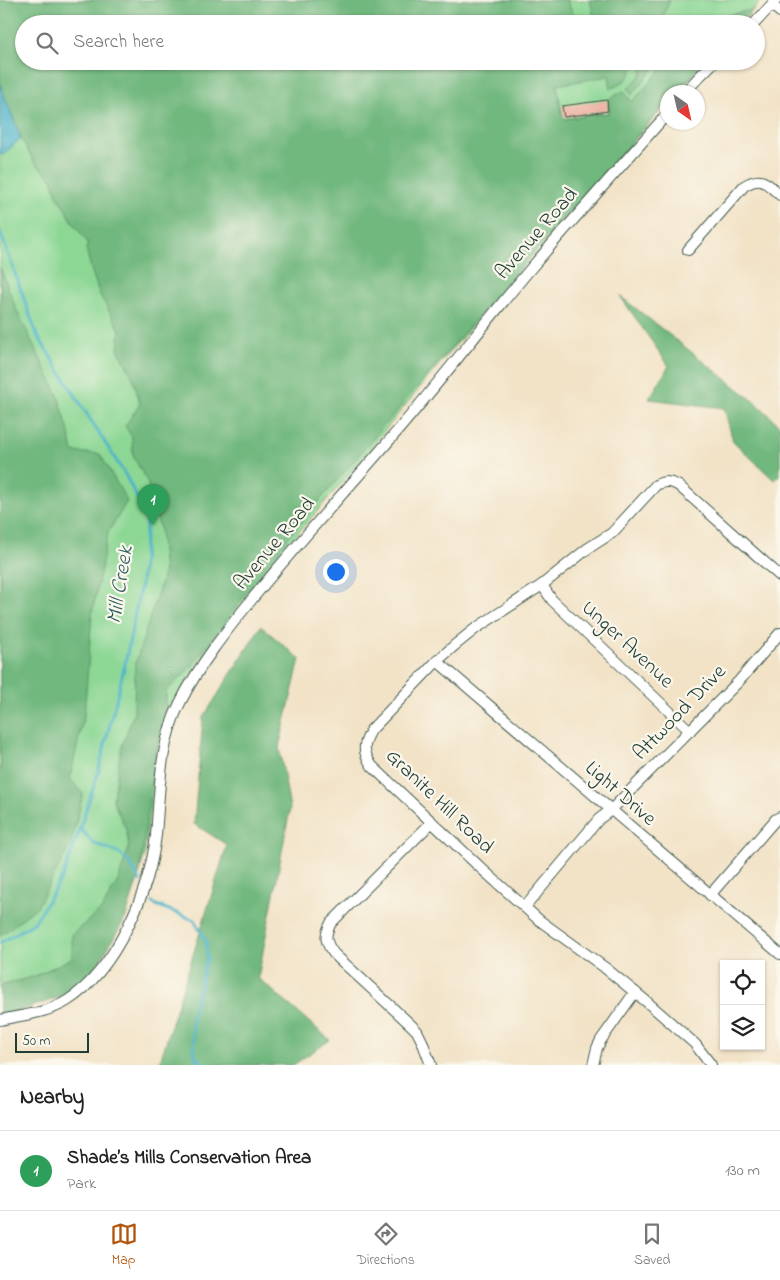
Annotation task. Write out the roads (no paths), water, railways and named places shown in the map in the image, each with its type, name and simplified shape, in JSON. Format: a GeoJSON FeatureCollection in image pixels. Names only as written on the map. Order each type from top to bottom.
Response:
{"type":"FeatureCollection","features":[{"type":"Feature","properties":{"kind":"street"},"geometry":{"type":"LineString","coordinates":[[765,15],[776,6]]}},
{"type":"Feature","properties":{"kind":"street"},"geometry":{"type":"LineString","coordinates":[[692,85],[706,70]]}},
{"type":"Feature","properties":{"kind":"street","name":"Avenue Road"},"geometry":{"type":"LineString","coordinates":[[0,1020],[51,1008],[66,1002],[83,989],[98,973],[126,930],[149,872],[155,839],[164,750],[171,722],[188,688],[211,653],[284,560],[390,440],[533,266],[660,122]]}},
{"type":"Feature","properties":{"kind":"street"},"geometry":{"type":"LineString","coordinates":[[688,250],[744,186],[753,181],[763,181],[780,194]]}},
{"type":"Feature","properties":{"kind":"street","name":"Granite Hill Road"},"geometry":{"type":"LineString","coordinates":[[711,1065],[695,1044],[635,992],[539,920],[483,870],[372,766],[366,758],[364,744],[371,730],[455,644],[542,585],[587,549],[612,533],[656,485],[671,482],[679,486],[780,576]]}},
{"type":"Feature","properties":{"kind":"street","name":"Unger Avenue"},"geometry":{"type":"LineString","coordinates":[[542,585],[552,600],[690,731]]}},
{"type":"Feature","properties":{"kind":"street","name":"Attwood Drive"},"geometry":{"type":"LineString","coordinates":[[526,907],[599,819],[611,810],[690,731],[739,680],[780,633]]}},
{"type":"Feature","properties":{"kind":"street","name":"Light Drive"},"geometry":{"type":"LineString","coordinates":[[437,661],[780,954]]}},
{"type":"Feature","properties":{"kind":"street"},"geometry":{"type":"LineString","coordinates":[[710,896],[776,819],[780,817]]}},
{"type":"Feature","properties":{"kind":"street"},"geometry":{"type":"LineString","coordinates":[[431,1065],[417,1032],[334,954],[326,939],[327,930],[331,923],[432,822]]}},
{"type":"Feature","properties":{"kind":"street"},"geometry":{"type":"LineString","coordinates":[[593,1065],[601,1040],[635,992]]}},
{"type":"Feature","properties":{"kind":"water"},"geometry":{"type":"Polygon","coordinates":[[[0,84],[21,138],[3,155],[0,155],[0,84]]]}},
{"type":"Feature","properties":{"kind":"waterway","name":"Mill Creek"},"geometry":{"type":"LineString","coordinates":[[0,231],[37,335],[126,476],[147,518],[141,584],[125,664],[98,773],[80,828],[63,876],[34,923],[0,943]]}},
{"type":"Feature","properties":{"kind":"waterway"},"geometry":{"type":"LineString","coordinates":[[80,828],[93,843],[119,853],[129,862],[140,881]]}},
{"type":"Feature","properties":{"kind":"waterway"},"geometry":{"type":"LineString","coordinates":[[153,902],[194,920],[206,941],[207,958],[192,1015],[195,1057],[201,1062],[210,1065]]}},
{"type":"Feature","properties":{"kind":"place","name":"Shade’s Mills Conservation Area"},"geometry":{"type":"Point","coordinates":[153,525]}}]}
